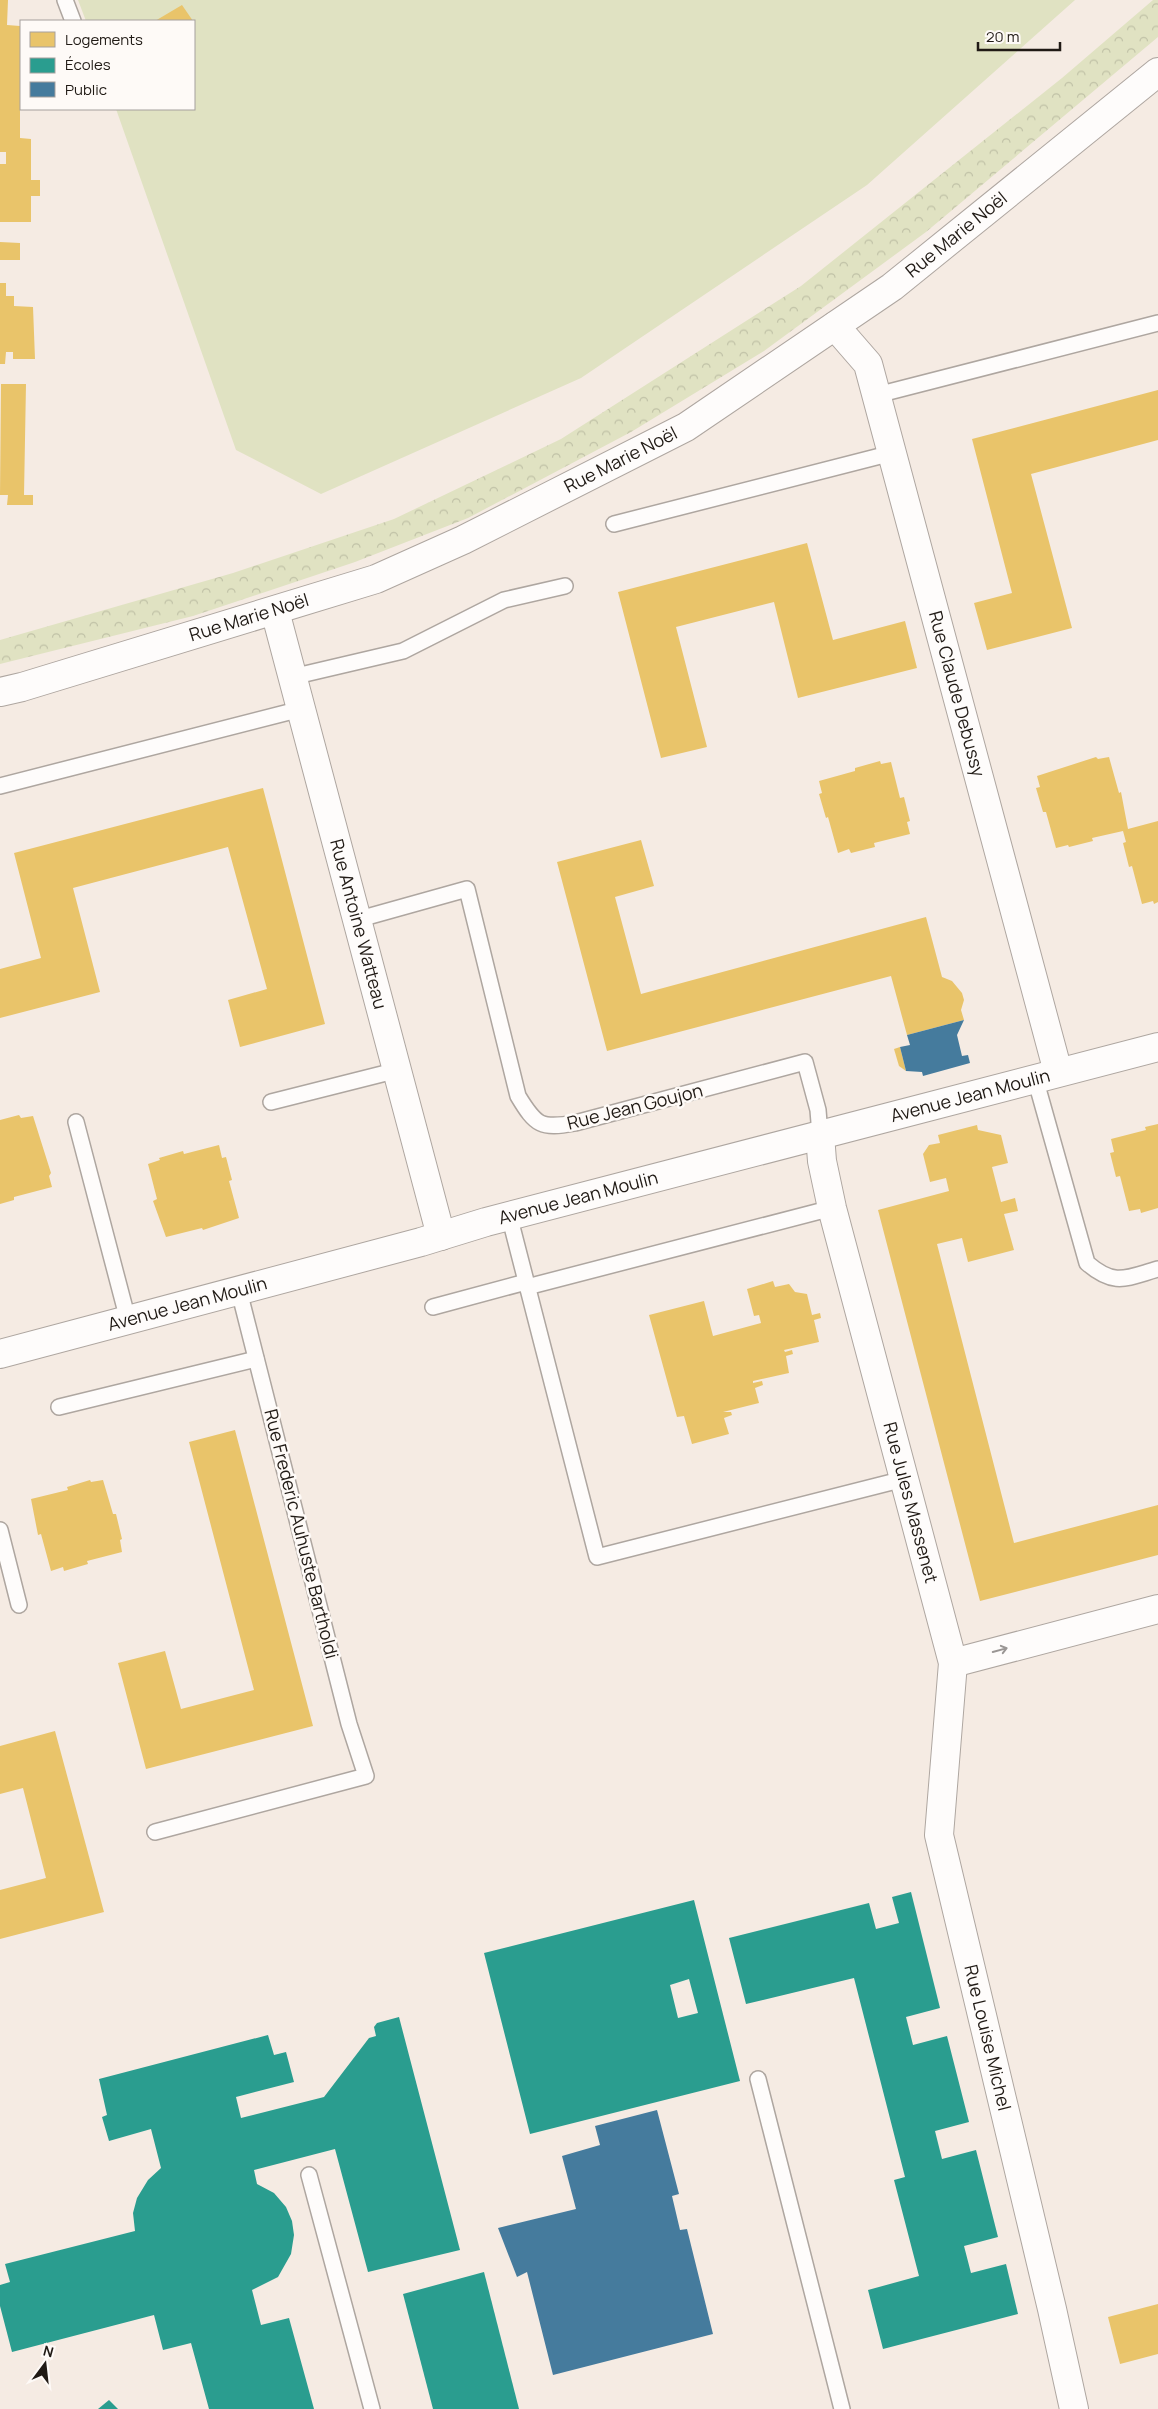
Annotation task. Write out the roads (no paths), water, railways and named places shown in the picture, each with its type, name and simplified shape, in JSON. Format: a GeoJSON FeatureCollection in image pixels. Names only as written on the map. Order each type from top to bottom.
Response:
{"type":"FeatureCollection","features":[{"type":"Feature","properties":{"kind":"street","name":"Rue Marie Noël"},"geometry":{"type":"LineString","coordinates":[[0,692],[275,611],[376,579],[463,540],[561,492],[686,427],[892,286],[1158,72]]}},
{"type":"Feature","properties":{"kind":"street","name":"Rue Claude Debussy"},"geometry":{"type":"LineString","coordinates":[[835,326],[868,364],[877,395],[1046,1075]]}},
{"type":"Feature","properties":{"kind":"street","name":"Rue Antoine Watteau"},"geometry":{"type":"LineString","coordinates":[[275,611],[441,1236]]}},
{"type":"Feature","properties":{"kind":"street","name":"Avenue Jean Moulin"},"geometry":{"type":"LineString","coordinates":[[0,1354],[239,1291],[509,1216],[1158,1047]]}},
{"type":"Feature","properties":{"kind":"street","name":"Rue Jules Massenet"},"geometry":{"type":"LineString","coordinates":[[820,1136],[822,1161],[832,1208],[953,1663]]}},
{"type":"Feature","properties":{"kind":"street"},"geometry":{"type":"LineString","coordinates":[[953,1663],[1158,1609]]}},
{"type":"Feature","properties":{"kind":"street","name":"Rue Louise Michel"},"geometry":{"type":"LineString","coordinates":[[953,1663],[939,1834],[1074,2409]]}},
{"type":"Feature","properties":{"kind":"lane"},"geometry":{"type":"LineString","coordinates":[[65,0],[73,20]]}},
{"type":"Feature","properties":{"kind":"lane"},"geometry":{"type":"LineString","coordinates":[[877,395],[1158,323]]}},
{"type":"Feature","properties":{"kind":"lane"},"geometry":{"type":"LineString","coordinates":[[614,524],[892,453]]}},
{"type":"Feature","properties":{"kind":"lane"},"geometry":{"type":"LineString","coordinates":[[292,676],[403,651],[504,600],[565,586]]}},
{"type":"Feature","properties":{"kind":"lane"},"geometry":{"type":"LineString","coordinates":[[0,786],[301,709]]}},
{"type":"Feature","properties":{"kind":"lane","name":"Rue Jean Goujon"},"geometry":{"type":"LineString","coordinates":[[356,920],[467,889],[518,1096],[532,1119],[552,1127],[575,1123],[805,1062],[818,1110],[820,1136]]}},
{"type":"Feature","properties":{"kind":"lane"},"geometry":{"type":"LineString","coordinates":[[271,1102],[398,1070]]}},
{"type":"Feature","properties":{"kind":"lane"},"geometry":{"type":"LineString","coordinates":[[1046,1075],[1086,1264],[1099,1273],[1118,1280],[1158,1269]]}},
{"type":"Feature","properties":{"kind":"lane"},"geometry":{"type":"LineString","coordinates":[[76,1122],[128,1320]]}},
{"type":"Feature","properties":{"kind":"lane"},"geometry":{"type":"LineString","coordinates":[[433,1307],[832,1208]]}},
{"type":"Feature","properties":{"kind":"lane"},"geometry":{"type":"LineString","coordinates":[[509,1216],[597,1557],[904,1478]]}},
{"type":"Feature","properties":{"kind":"lane","name":"Rue Frederic Auhuste Bartholdi"},"geometry":{"type":"LineString","coordinates":[[156,1832],[366,1776],[349,1724],[239,1291]]}},
{"type":"Feature","properties":{"kind":"lane"},"geometry":{"type":"LineString","coordinates":[[59,1408],[256,1359]]}},
{"type":"Feature","properties":{"kind":"lane"},"geometry":{"type":"LineString","coordinates":[[0,1530],[20,1605]]}},
{"type":"Feature","properties":{"kind":"lane"},"geometry":{"type":"LineString","coordinates":[[758,2079],[842,2409]]}},
{"type":"Feature","properties":{"kind":"lane"},"geometry":{"type":"LineString","coordinates":[[309,2176],[372,2409]]}}]}
